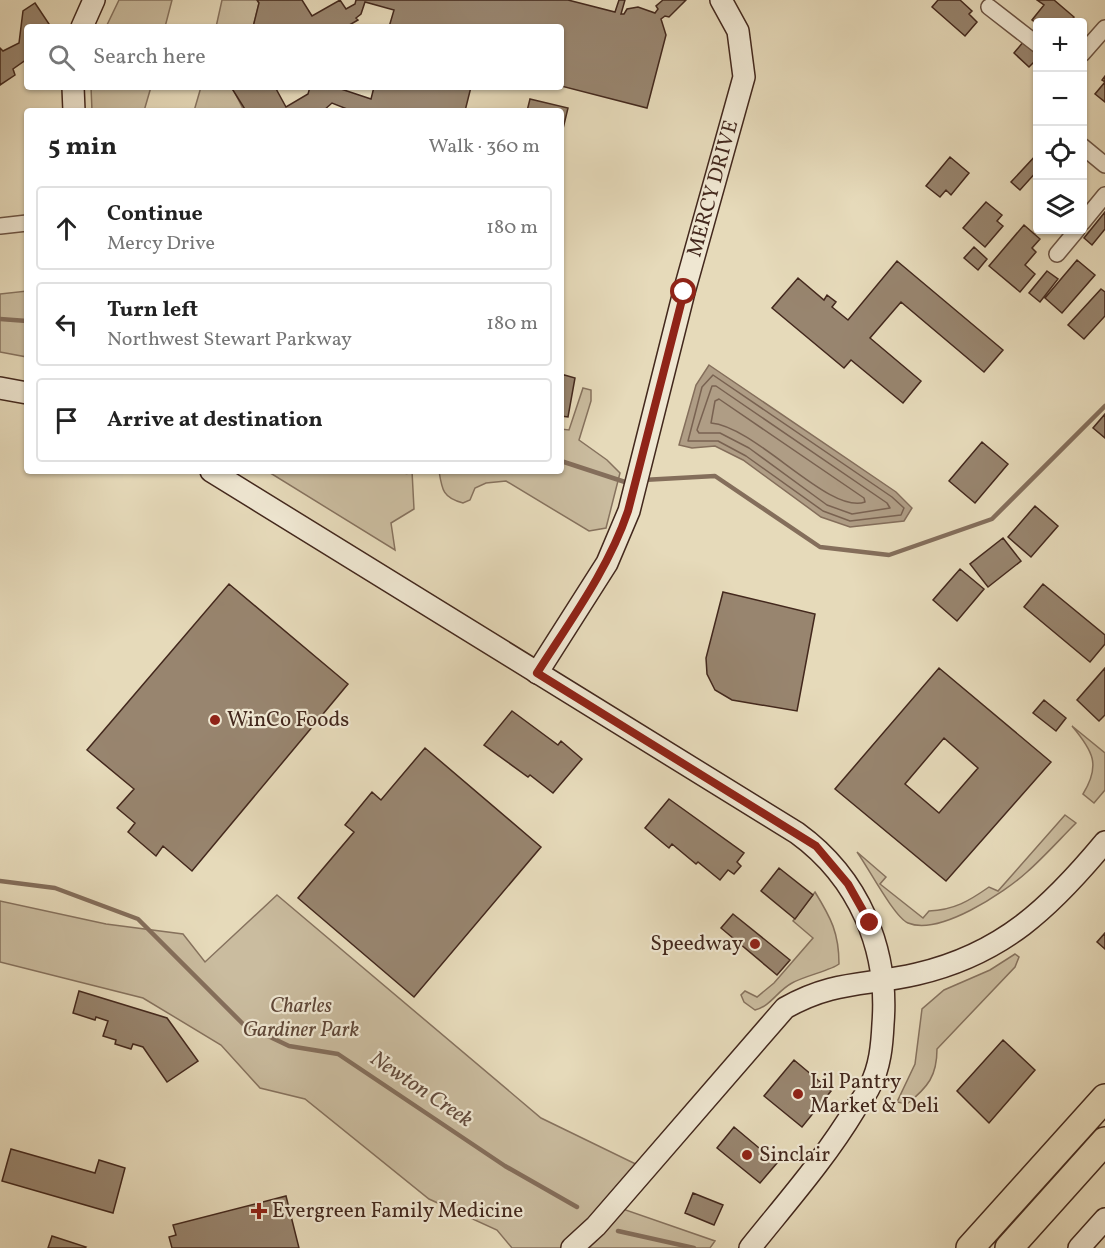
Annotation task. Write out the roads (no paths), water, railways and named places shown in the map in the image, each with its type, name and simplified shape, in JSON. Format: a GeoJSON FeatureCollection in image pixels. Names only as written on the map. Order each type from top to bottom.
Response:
{"type":"FeatureCollection","features":[{"type":"Feature","properties":{"kind":"highway"},"geometry":{"type":"LineString","coordinates":[[970,1248],[1105,1098]]}},
{"type":"Feature","properties":{"kind":"highway"},"geometry":{"type":"LineString","coordinates":[[1009,1248],[1105,1142]]}},
{"type":"Feature","properties":{"kind":"main road"},"geometry":{"type":"LineString","coordinates":[[83,24],[94,0]]}},
{"type":"Feature","properties":{"kind":"main road","name":"MERCY DRIVE"},"geometry":{"type":"LineString","coordinates":[[537,673],[607,563],[623,528],[637,480],[684,292],[744,77],[738,31],[721,0]]}},
{"type":"Feature","properties":{"kind":"main road"},"geometry":{"type":"LineString","coordinates":[[73,90],[74,108]]}},
{"type":"Feature","properties":{"kind":"main road"},"geometry":{"type":"LineString","coordinates":[[0,388],[24,392]]}},
{"type":"Feature","properties":{"kind":"main road"},"geometry":{"type":"LineString","coordinates":[[217,474],[816,846],[859,901],[878,948],[883,980],[881,1051],[871,1086],[837,1138],[750,1248]]}},
{"type":"Feature","properties":{"kind":"main road"},"geometry":{"type":"LineString","coordinates":[[572,1248],[596,1226],[784,1008],[822,989],[883,980],[950,964],[989,948],[1016,932],[1059,896],[1105,842]]}},
{"type":"Feature","properties":{"kind":"main road"},"geometry":{"type":"LineString","coordinates":[[1079,1248],[1105,1219]]}},
{"type":"Feature","properties":{"kind":"street"},"geometry":{"type":"LineString","coordinates":[[989,7],[1033,41]]}},
{"type":"Feature","properties":{"kind":"street"},"geometry":{"type":"LineString","coordinates":[[1087,49],[1105,28]]}},
{"type":"Feature","properties":{"kind":"street"},"geometry":{"type":"LineString","coordinates":[[1087,149],[1105,165]]}},
{"type":"Feature","properties":{"kind":"street"},"geometry":{"type":"LineString","coordinates":[[1087,218],[1105,195]]}},
{"type":"Feature","properties":{"kind":"street"},"geometry":{"type":"LineString","coordinates":[[0,226],[24,223]]}},
{"type":"Feature","properties":{"kind":"street"},"geometry":{"type":"LineString","coordinates":[[1057,254],[1074,234]]}},
{"type":"Feature","properties":{"kind":"water"},"geometry":{"type":"Polygon","coordinates":[[[709,365],[896,492],[912,508],[904,521],[850,527],[821,517],[743,460],[715,446],[692,448],[679,445],[696,385],[709,365]]]}},
{"type":"Feature","properties":{"kind":"waterway"},"geometry":{"type":"LineString","coordinates":[[0,319],[24,321]]}},
{"type":"Feature","properties":{"kind":"waterway"},"geometry":{"type":"LineString","coordinates":[[643,480],[715,476],[820,547],[889,555],[992,519],[1105,406]]}},
{"type":"Feature","properties":{"kind":"waterway"},"geometry":{"type":"LineString","coordinates":[[564,462],[625,482],[632,481]]}},
{"type":"Feature","properties":{"kind":"waterway","name":"Newton Creek"},"geometry":{"type":"LineString","coordinates":[[0,881],[55,888],[138,919],[243,1024],[289,1046],[338,1054],[505,1166],[577,1207]]}},
{"type":"Feature","properties":{"kind":"waterway","name":"Newton Creek"},"geometry":{"type":"LineString","coordinates":[[618,1231],[694,1248]]}},
{"type":"Feature","properties":{"kind":"place","name":"WinCo Foods"},"geometry":{"type":"Point","coordinates":[215,720]}},
{"type":"Feature","properties":{"kind":"place","name":"Speedway"},"geometry":{"type":"Point","coordinates":[755,944]}},
{"type":"Feature","properties":{"kind":"place","name":"Lil Pantry Market & Deli"},"geometry":{"type":"Point","coordinates":[798,1094]}},
{"type":"Feature","properties":{"kind":"place","name":"Sinclair"},"geometry":{"type":"Point","coordinates":[747,1155]}},
{"type":"Feature","properties":{"kind":"place","name":"Evergreen Family Medicine"},"geometry":{"type":"Point","coordinates":[259,1211]}},
{"type":"Feature","properties":{"kind":"park label","name":"Charles Gardiner Park"},"geometry":{"type":"Point","coordinates":[301,1018]}}]}
